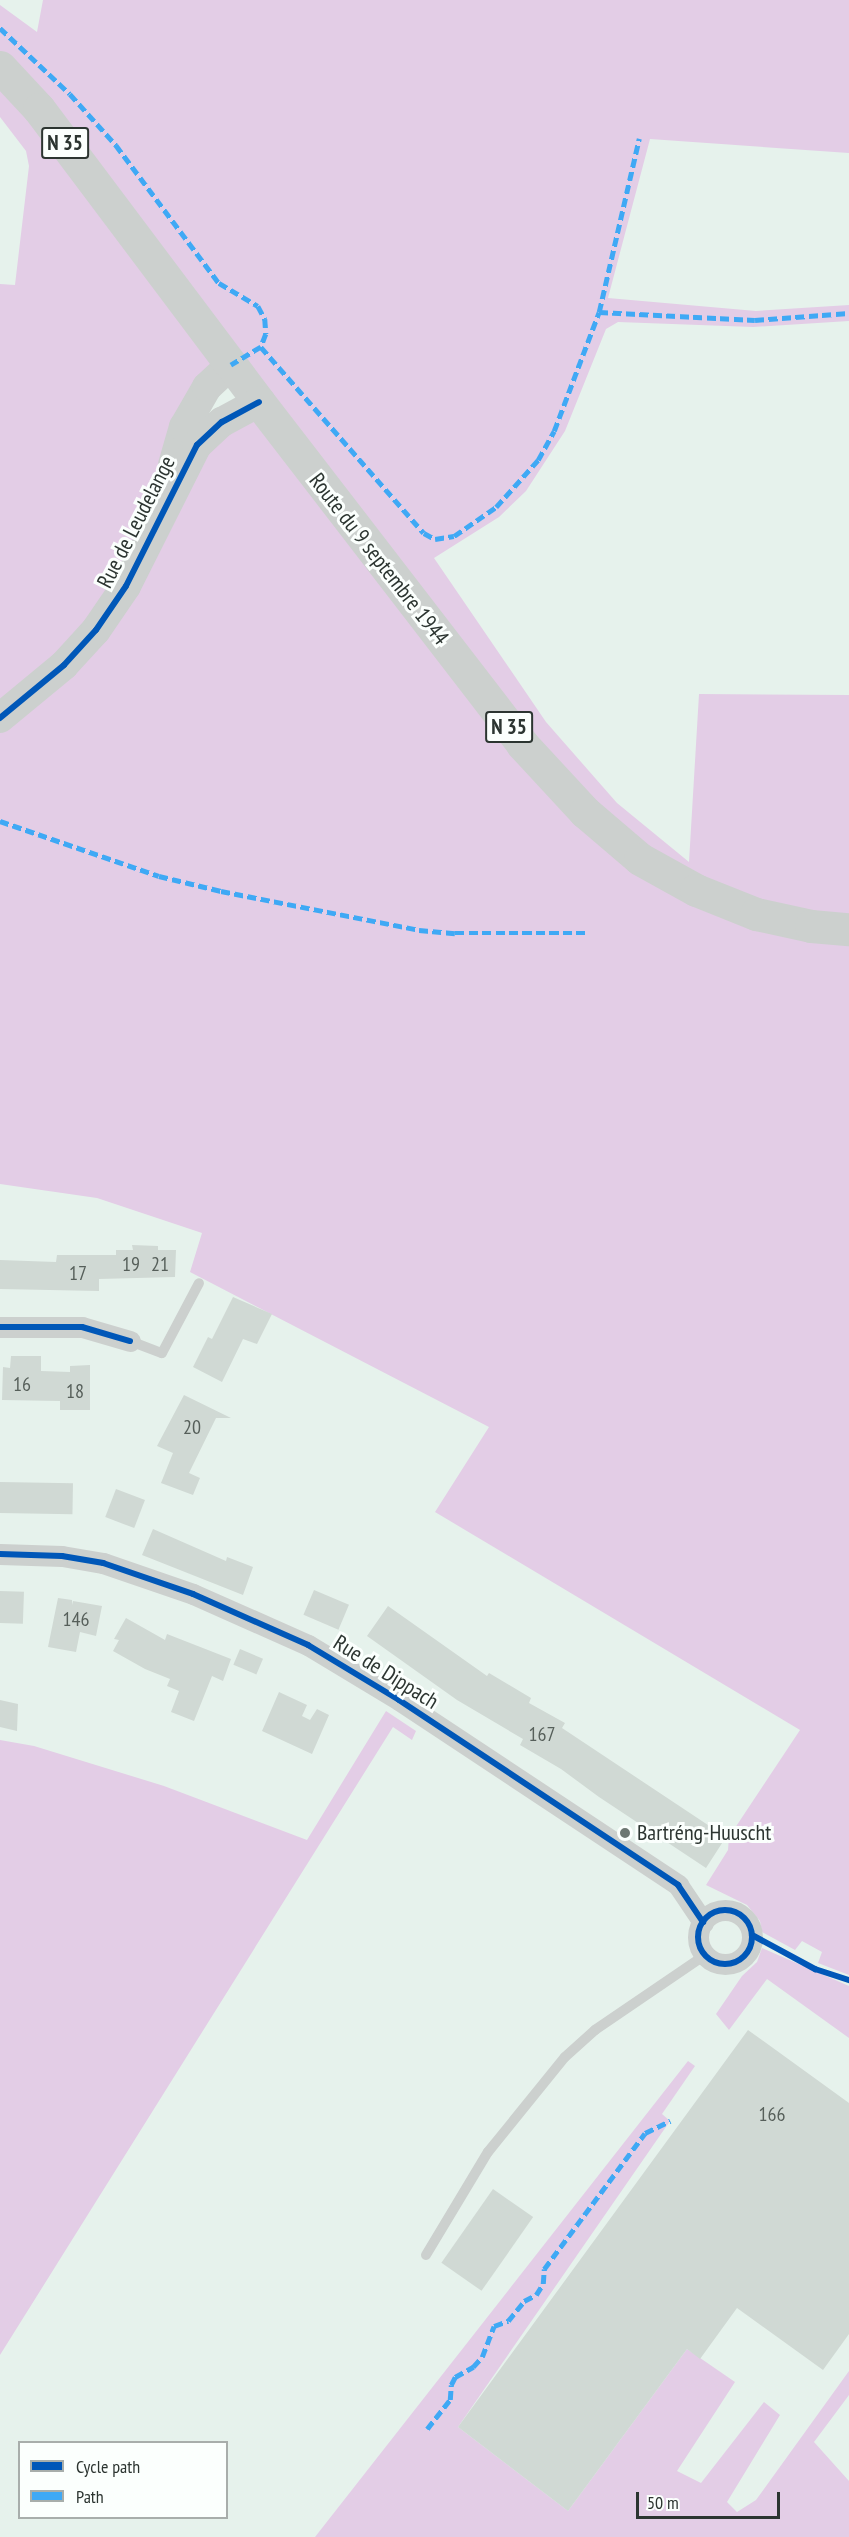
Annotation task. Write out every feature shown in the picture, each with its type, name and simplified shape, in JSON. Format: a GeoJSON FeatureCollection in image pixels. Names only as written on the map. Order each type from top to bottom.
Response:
{"type":"FeatureCollection","features":[{"type":"Feature","properties":{"kind":"main road","name":"Route du 9 septembre 1944"},"geometry":{"type":"LineString","coordinates":[[0,67],[39,109],[259,402],[522,744],[585,812],[640,859],[696,890],[756,914],[811,926],[849,929]]}},
{"type":"Feature","properties":{"kind":"street","name":"Rue de Leudelange"},"geometry":{"type":"LineString","coordinates":[[154,535],[184,427],[207,387],[231,365]]}},
{"type":"Feature","properties":{"kind":"street","name":"Rue de Leudelange"},"geometry":{"type":"LineString","coordinates":[[0,718],[64,665],[96,630],[126,586],[154,535],[181,473],[197,445],[222,422],[259,402]]}},
{"type":"Feature","properties":{"kind":"street"},"geometry":{"type":"LineString","coordinates":[[0,1327],[82,1327],[130,1341]]}},
{"type":"Feature","properties":{"kind":"street","name":"Rue de Dippach"},"geometry":{"type":"LineString","coordinates":[[0,1554],[62,1556],[103,1563],[193,1594],[308,1645],[399,1700],[678,1885],[703,1922]]}},
{"type":"Feature","properties":{"kind":"street"},"geometry":{"type":"LineString","coordinates":[[718,1911],[734,1912],[742,1917],[752,1935],[747,1953],[738,1961],[719,1964],[705,1955],[698,1938],[703,1922],[718,1911]]}},
{"type":"Feature","properties":{"kind":"lane"},"geometry":{"type":"LineString","coordinates":[[130,1341],[162,1353],[199,1283]]}},
{"type":"Feature","properties":{"kind":"lane"},"geometry":{"type":"LineString","coordinates":[[426,2255],[488,2152],[565,2057],[595,2030],[705,1955]]}},
{"type":"Feature","properties":{"kind":"shaded area"},"geometry":{"type":"Polygon","coordinates":[[[43,0],[849,0],[849,153],[650,139],[608,298],[756,311],[849,305],[849,321],[753,327],[618,322],[606,329],[565,431],[526,491],[499,517],[434,558],[546,722],[617,803],[689,862],[699,694],[849,695],[849,1975],[818,1963],[822,1952],[802,1941],[795,1950],[762,1932],[760,1921],[747,1905],[706,1885],[728,1850],[729,1837],[800,1730],[435,1512],[489,1427],[190,1272],[202,1233],[97,1198],[0,1184],[0,284],[15,285],[29,166],[26,151],[0,117],[0,5],[37,32],[43,0]],[[231,365],[184,427],[259,402],[231,365]]]}},
{"type":"Feature","properties":{"kind":"shaded area"},"geometry":{"type":"Polygon","coordinates":[[[386,1711],[416,1731],[412,1740],[393,1727],[0,2355],[0,1740],[34,1746],[164,1786],[307,1840],[386,1711]]]}},
{"type":"Feature","properties":{"kind":"shaded area"},"geometry":{"type":"Polygon","coordinates":[[[762,1948],[849,1986],[849,2038],[767,1979],[729,2030],[716,2014],[742,1976],[757,1962],[762,1948]]]}},
{"type":"Feature","properties":{"kind":"shaded area"},"geometry":{"type":"Polygon","coordinates":[[[688,2061],[695,2066],[662,2114],[670,2121],[458,2427],[568,2511],[687,2349],[735,2382],[677,2471],[701,2483],[764,2402],[780,2415],[727,2502],[737,2512],[756,2500],[849,2371],[849,2395],[814,2442],[849,2481],[849,2537],[315,2537],[688,2061]]]}},
{"type":"Feature","properties":{"kind":"building"},"geometry":{"type":"Polygon","coordinates":[[[132,1245],[158,1246],[158,1250],[176,1250],[175,1277],[99,1279],[99,1291],[0,1289],[0,1260],[56,1262],[57,1255],[116,1255],[116,1250],[133,1250],[132,1245]]]}},
{"type":"Feature","properties":{"kind":"building"},"geometry":{"type":"Polygon","coordinates":[[[233,1297],[272,1314],[257,1344],[243,1339],[222,1382],[193,1367],[208,1337],[212,1339],[233,1297]]]}},
{"type":"Feature","properties":{"kind":"building"},"geometry":{"type":"Polygon","coordinates":[[[11,1356],[41,1356],[41,1371],[70,1372],[70,1366],[90,1365],[90,1410],[60,1410],[60,1401],[2,1400],[3,1367],[10,1368],[11,1356]]]}},
{"type":"Feature","properties":{"kind":"building"},"geometry":{"type":"Polygon","coordinates":[[[184,1395],[231,1418],[216,1418],[189,1473],[200,1478],[193,1495],[161,1483],[173,1453],[157,1446],[184,1395]]]}},
{"type":"Feature","properties":{"kind":"building"},"geometry":{"type":"Polygon","coordinates":[[[0,1482],[73,1483],[72,1514],[0,1513],[0,1482]]]}},
{"type":"Feature","properties":{"kind":"building"},"geometry":{"type":"Polygon","coordinates":[[[116,1489],[145,1500],[134,1528],[105,1517],[116,1489]]]}},
{"type":"Feature","properties":{"kind":"building"},"geometry":{"type":"Polygon","coordinates":[[[153,1529],[226,1561],[227,1557],[253,1567],[243,1595],[142,1555],[153,1529]]]}},
{"type":"Feature","properties":{"kind":"building"},"geometry":{"type":"Polygon","coordinates":[[[314,1590],[349,1605],[338,1630],[303,1615],[314,1590]]]}},
{"type":"Feature","properties":{"kind":"building"},"geometry":{"type":"Polygon","coordinates":[[[0,1591],[24,1592],[23,1624],[0,1623],[0,1591]]]}},
{"type":"Feature","properties":{"kind":"building"},"geometry":{"type":"Polygon","coordinates":[[[58,1598],[72,1600],[72,1605],[73,1601],[102,1606],[96,1636],[80,1632],[76,1652],[48,1647],[58,1598]]]}},
{"type":"Feature","properties":{"kind":"building"},"geometry":{"type":"Polygon","coordinates":[[[388,1606],[487,1676],[489,1673],[531,1698],[529,1703],[565,1723],[562,1728],[726,1837],[706,1868],[561,1769],[520,1745],[523,1739],[457,1700],[367,1636],[388,1606]]]}},
{"type":"Feature","properties":{"kind":"building"},"geometry":{"type":"Polygon","coordinates":[[[126,1618],[165,1640],[167,1634],[231,1659],[223,1681],[212,1676],[194,1721],[171,1712],[179,1691],[167,1686],[170,1679],[145,1669],[113,1651],[119,1640],[114,1639],[126,1618]]]}},
{"type":"Feature","properties":{"kind":"building"},"geometry":{"type":"Polygon","coordinates":[[[240,1649],[263,1659],[256,1674],[233,1665],[240,1649]]]}},
{"type":"Feature","properties":{"kind":"building"},"geometry":{"type":"Polygon","coordinates":[[[279,1692],[307,1705],[302,1716],[310,1720],[317,1709],[329,1715],[312,1754],[262,1731],[279,1692]]]}},
{"type":"Feature","properties":{"kind":"building"},"geometry":{"type":"Polygon","coordinates":[[[0,1700],[18,1704],[17,1731],[0,1727],[0,1700]]]}},
{"type":"Feature","properties":{"kind":"building"},"geometry":{"type":"Polygon","coordinates":[[[748,2030],[849,2103],[849,2334],[823,2370],[737,2308],[700,2359],[687,2349],[568,2511],[458,2427],[748,2030]]]}},
{"type":"Feature","properties":{"kind":"building"},"geometry":{"type":"Polygon","coordinates":[[[493,2189],[533,2217],[482,2291],[441,2263],[493,2189]]]}},
{"type":"Feature","properties":{"kind":"marked path"},"geometry":{"type":"LineString","coordinates":[[0,28],[70,94],[116,145],[219,283],[258,306],[265,319],[266,334],[261,347],[231,365]]}},
{"type":"Feature","properties":{"kind":"marked path"},"geometry":{"type":"LineString","coordinates":[[599,312],[639,139]]}},
{"type":"Feature","properties":{"kind":"marked path"},"geometry":{"type":"LineString","coordinates":[[261,347],[424,533],[435,539],[454,536],[496,507],[538,460],[554,431],[599,312],[755,320],[849,313]]}},
{"type":"Feature","properties":{"kind":"marked path"},"geometry":{"type":"LineString","coordinates":[[0,821],[159,876],[221,891],[419,930],[455,933],[587,933]]}},
{"type":"Feature","properties":{"kind":"marked path"},"geometry":{"type":"LineString","coordinates":[[427,2429],[450,2400],[451,2385],[455,2377],[473,2367],[482,2357],[494,2326],[508,2321],[524,2301],[536,2295],[543,2284],[544,2269],[645,2133],[670,2121]]}},
{"type":"Feature","properties":{"kind":"cycle path"},"geometry":{"type":"LineString","coordinates":[[0,718],[64,665],[96,630],[126,586],[197,445],[222,422],[259,402]]}},
{"type":"Feature","properties":{"kind":"cycle path"},"geometry":{"type":"LineString","coordinates":[[0,1327],[82,1327],[130,1341]]}},
{"type":"Feature","properties":{"kind":"cycle path"},"geometry":{"type":"LineString","coordinates":[[0,1554],[62,1556],[103,1563],[193,1594],[308,1645],[399,1700],[678,1885],[703,1922]]}},
{"type":"Feature","properties":{"kind":"cycle path"},"geometry":{"type":"LineString","coordinates":[[725,1910],[735,1912],[744,1918],[750,1927],[752,1937],[750,1947],[744,1956],[735,1962],[725,1964],[715,1962],[706,1956],[700,1947],[698,1937],[700,1927],[706,1918],[715,1912],[725,1910]]}},
{"type":"Feature","properties":{"kind":"cycle path"},"geometry":{"type":"LineString","coordinates":[[752,1935],[815,1969],[849,1980]]}},
{"type":"Feature","properties":{"kind":"place","name":"Bartréng-Huuscht"},"geometry":{"type":"Point","coordinates":[625,1833]}}]}
